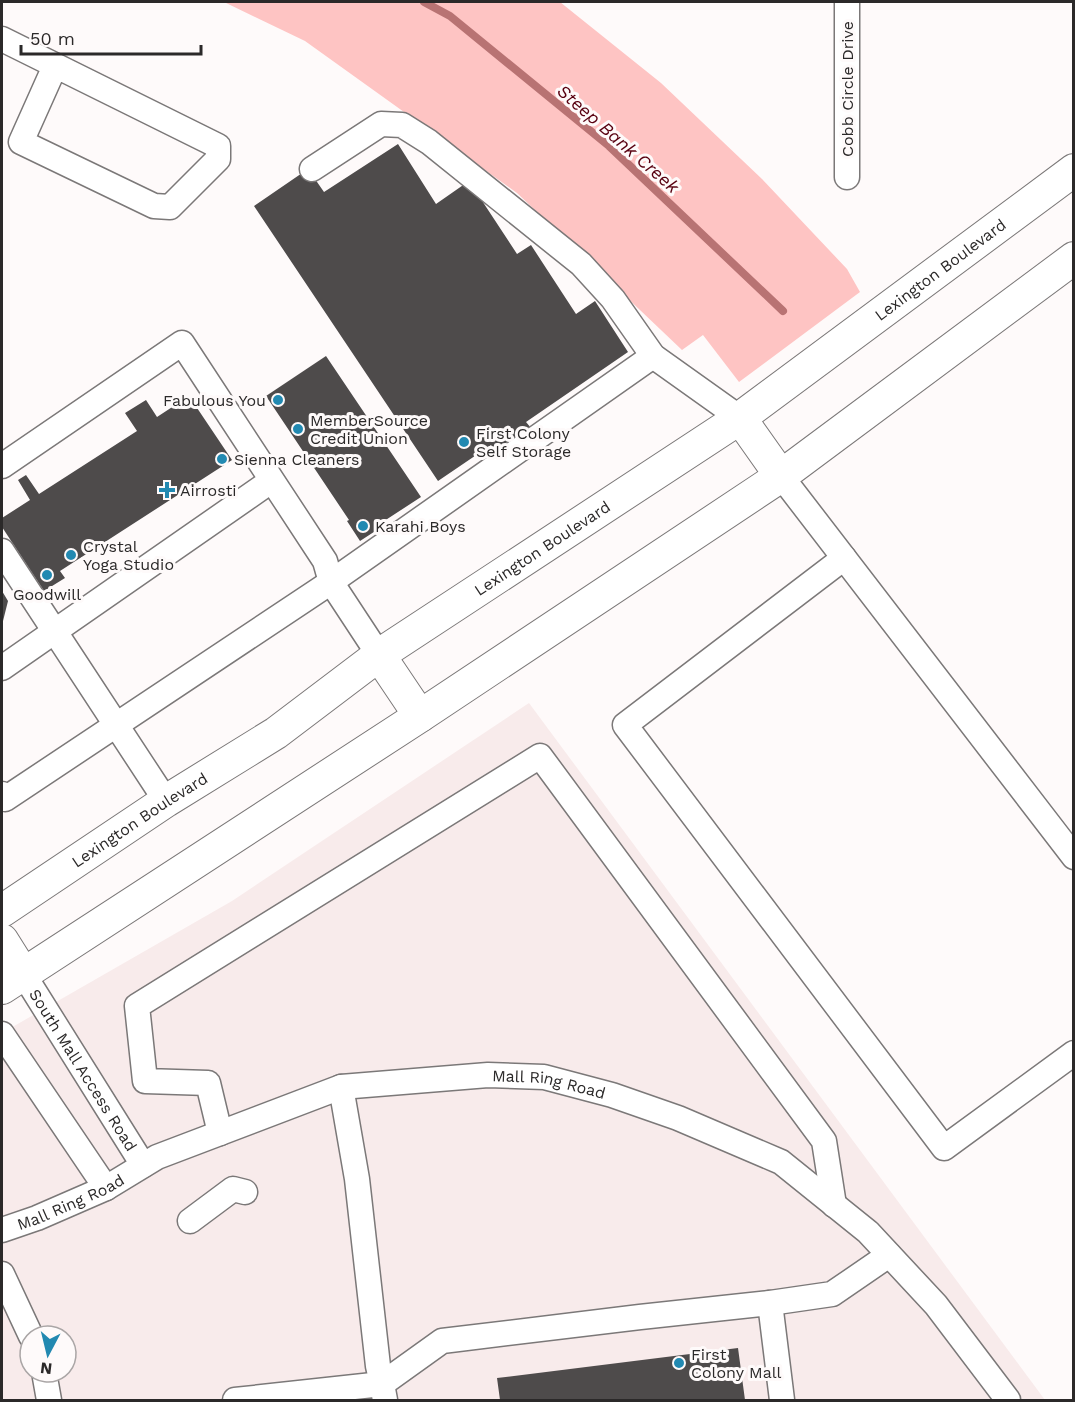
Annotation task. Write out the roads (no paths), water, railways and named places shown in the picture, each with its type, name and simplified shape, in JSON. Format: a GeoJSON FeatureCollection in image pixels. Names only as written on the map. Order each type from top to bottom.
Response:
{"type":"FeatureCollection","features":[{"type":"Feature","properties":{"kind":"main road","name":"Lexington Boulevard"},"geometry":{"type":"LineString","coordinates":[[2,911],[166,801],[276,733],[379,655],[740,418],[1074,170]]}},
{"type":"Feature","properties":{"kind":"main road"},"geometry":{"type":"LineString","coordinates":[[2,940],[13,982],[781,476],[1074,258]]}},
{"type":"Feature","properties":{"kind":"main road"},"geometry":{"type":"LineString","coordinates":[[740,418],[781,476]]}},
{"type":"Feature","properties":{"kind":"main road"},"geometry":{"type":"LineString","coordinates":[[379,655],[420,716]]}},
{"type":"Feature","properties":{"kind":"street","name":"Cobb Circle Drive"},"geometry":{"type":"LineString","coordinates":[[847,2],[847,177]]}},
{"type":"Feature","properties":{"kind":"street"},"geometry":{"type":"LineString","coordinates":[[2,39],[218,146],[218,159],[170,207],[154,207],[21,142],[56,66]]}},
{"type":"Feature","properties":{"kind":"street"},"geometry":{"type":"LineString","coordinates":[[312,169],[381,124],[402,125],[429,141],[581,264],[613,298],[653,356],[740,418]]}},
{"type":"Feature","properties":{"kind":"street"},"geometry":{"type":"LineString","coordinates":[[2,466],[182,343],[325,561],[331,582],[379,655]]}},
{"type":"Feature","properties":{"kind":"street"},"geometry":{"type":"LineString","coordinates":[[2,794],[5,799],[331,582],[653,356]]}},
{"type":"Feature","properties":{"kind":"street"},"geometry":{"type":"LineString","coordinates":[[781,476],[1074,857]]}},
{"type":"Feature","properties":{"kind":"street"},"geometry":{"type":"LineString","coordinates":[[2,668],[271,481]]}},
{"type":"Feature","properties":{"kind":"street"},"geometry":{"type":"LineString","coordinates":[[2,551],[166,801]]}},
{"type":"Feature","properties":{"kind":"street"},"geometry":{"type":"LineString","coordinates":[[844,558],[625,725],[944,1148],[1073,1055]]}},
{"type":"Feature","properties":{"kind":"street"},"geometry":{"type":"LineString","coordinates":[[220,1133],[208,1083],[145,1082],[137,1006],[540,756],[824,1141],[834,1205]]}},
{"type":"Feature","properties":{"kind":"street","name":"South Mall Access Road"},"geometry":{"type":"LineString","coordinates":[[13,982],[143,1166]]}},
{"type":"Feature","properties":{"kind":"street"},"geometry":{"type":"LineString","coordinates":[[2,1034],[106,1188]]}},
{"type":"Feature","properties":{"kind":"street","name":"Mall Ring Road"},"geometry":{"type":"LineString","coordinates":[[2,1230],[106,1188],[157,1157],[340,1087],[488,1074],[544,1077],[612,1095],[678,1118],[781,1162],[868,1232],[936,1305],[1008,1401]]}},
{"type":"Feature","properties":{"kind":"street"},"geometry":{"type":"LineString","coordinates":[[340,1087],[357,1179],[378,1366],[383,1392]]}},
{"type":"Feature","properties":{"kind":"street"},"geometry":{"type":"LineString","coordinates":[[190,1221],[233,1189],[245,1192]]}},
{"type":"Feature","properties":{"kind":"street"},"geometry":{"type":"LineString","coordinates":[[235,1401],[383,1392],[442,1341],[770,1303],[832,1293],[889,1255]]}},
{"type":"Feature","properties":{"kind":"street"},"geometry":{"type":"LineString","coordinates":[[2,1274],[25,1324]]}},
{"type":"Feature","properties":{"kind":"street"},"geometry":{"type":"LineString","coordinates":[[770,1303],[782,1401]]}},
{"type":"Feature","properties":{"kind":"street"},"geometry":{"type":"LineString","coordinates":[[46,1384],[49,1401]]}},
{"type":"Feature","properties":{"kind":"waterway","name":"Steep Bank Creek"},"geometry":{"type":"LineString","coordinates":[[424,2],[450,16],[609,146],[783,311]]}},
{"type":"Feature","properties":{"kind":"place","name":"Fabulous You"},"geometry":{"type":"Point","coordinates":[278,400]}},
{"type":"Feature","properties":{"kind":"place","name":"MemberSource Credit Union"},"geometry":{"type":"Point","coordinates":[298,429]}},
{"type":"Feature","properties":{"kind":"place","name":"First Colony Self Storage"},"geometry":{"type":"Point","coordinates":[464,442]}},
{"type":"Feature","properties":{"kind":"place","name":"Sienna Cleaners"},"geometry":{"type":"Point","coordinates":[222,459]}},
{"type":"Feature","properties":{"kind":"place","name":"Airrosti"},"geometry":{"type":"Point","coordinates":[167,490]}},
{"type":"Feature","properties":{"kind":"place","name":"Karahi Boys"},"geometry":{"type":"Point","coordinates":[363,526]}},
{"type":"Feature","properties":{"kind":"place","name":"Crystal Yoga Studio"},"geometry":{"type":"Point","coordinates":[71,555]}},
{"type":"Feature","properties":{"kind":"place","name":"Goodwill"},"geometry":{"type":"Point","coordinates":[47,575]}},
{"type":"Feature","properties":{"kind":"place","name":"First Colony Mall"},"geometry":{"type":"Point","coordinates":[679,1363]}}]}
